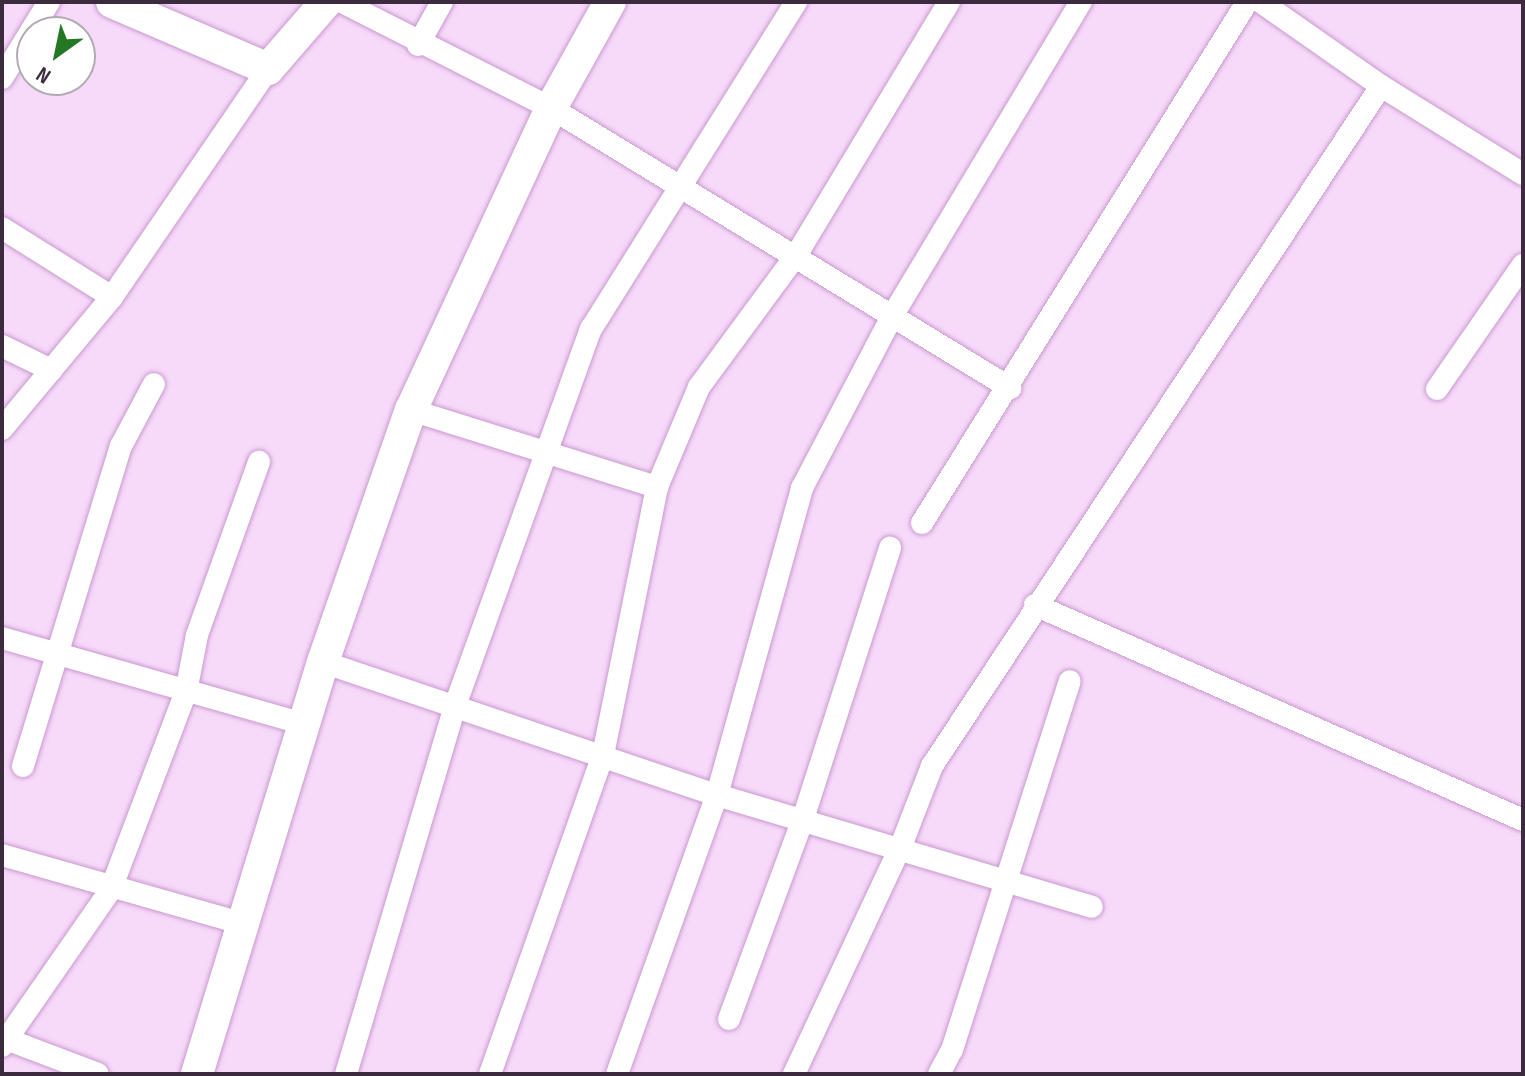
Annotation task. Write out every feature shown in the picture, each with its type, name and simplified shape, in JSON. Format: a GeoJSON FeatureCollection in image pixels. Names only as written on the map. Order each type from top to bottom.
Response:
{"type":"FeatureCollection","features":[{"type":"Feature","properties":{"kind":"street"},"geometry":{"type":"LineString","coordinates":[[2,78],[49,2]]}},
{"type":"Feature","properties":{"kind":"street"},"geometry":{"type":"LineString","coordinates":[[2,429],[112,297],[268,69],[326,2]]}},
{"type":"Feature","properties":{"kind":"street"},"geometry":{"type":"LineString","coordinates":[[342,2],[418,45],[551,108],[894,313],[1010,388]]}},
{"type":"Feature","properties":{"kind":"street"},"geometry":{"type":"LineString","coordinates":[[418,45],[442,2]]}},
{"type":"Feature","properties":{"kind":"street"},"geometry":{"type":"LineString","coordinates":[[197,1074],[245,924],[303,724],[411,410],[551,108],[610,2]]}},
{"type":"Feature","properties":{"kind":"street"},"geometry":{"type":"LineString","coordinates":[[346,1074],[455,706],[545,448],[591,329],[796,2]]}},
{"type":"Feature","properties":{"kind":"street"},"geometry":{"type":"LineString","coordinates":[[490,1074],[603,755],[657,487],[699,387],[797,254],[949,2]]}},
{"type":"Feature","properties":{"kind":"street"},"geometry":{"type":"LineString","coordinates":[[617,1074],[717,795],[802,488],[894,313],[1081,2]]}},
{"type":"Feature","properties":{"kind":"street"},"geometry":{"type":"LineString","coordinates":[[922,523],[1010,388],[1247,2]]}},
{"type":"Feature","properties":{"kind":"street"},"geometry":{"type":"LineString","coordinates":[[1261,2],[1381,86],[1523,174]]}},
{"type":"Feature","properties":{"kind":"street"},"geometry":{"type":"LineString","coordinates":[[131,6],[268,69]]}},
{"type":"Feature","properties":{"kind":"street"},"geometry":{"type":"LineString","coordinates":[[794,1074],[901,846],[932,766],[1035,605],[1381,86]]}},
{"type":"Feature","properties":{"kind":"street"},"geometry":{"type":"LineString","coordinates":[[2,228],[112,297]]}},
{"type":"Feature","properties":{"kind":"street"},"geometry":{"type":"LineString","coordinates":[[1437,389],[1523,265]]}},
{"type":"Feature","properties":{"kind":"street"},"geometry":{"type":"LineString","coordinates":[[2,346],[51,370]]}},
{"type":"Feature","properties":{"kind":"street"},"geometry":{"type":"LineString","coordinates":[[23,766],[61,656],[71,606],[121,446],[154,384]]}},
{"type":"Feature","properties":{"kind":"street"},"geometry":{"type":"LineString","coordinates":[[411,410],[545,448],[657,487]]}},
{"type":"Feature","properties":{"kind":"street"},"geometry":{"type":"LineString","coordinates":[[98,1074],[4,1042],[111,889],[186,692],[197,635],[259,462]]}},
{"type":"Feature","properties":{"kind":"street"},"geometry":{"type":"LineString","coordinates":[[729,1019],[803,819],[890,548]]}},
{"type":"Feature","properties":{"kind":"street"},"geometry":{"type":"LineString","coordinates":[[1035,605],[1523,820]]}},
{"type":"Feature","properties":{"kind":"street"},"geometry":{"type":"LineString","coordinates":[[2,638],[303,724]]}},
{"type":"Feature","properties":{"kind":"street"},"geometry":{"type":"LineString","coordinates":[[323,662],[717,795],[901,846],[1005,883],[1092,907]]}},
{"type":"Feature","properties":{"kind":"street"},"geometry":{"type":"LineString","coordinates":[[939,1074],[952,1050],[1070,681]]}},
{"type":"Feature","properties":{"kind":"street"},"geometry":{"type":"LineString","coordinates":[[2,855],[111,889],[245,924]]}}]}
